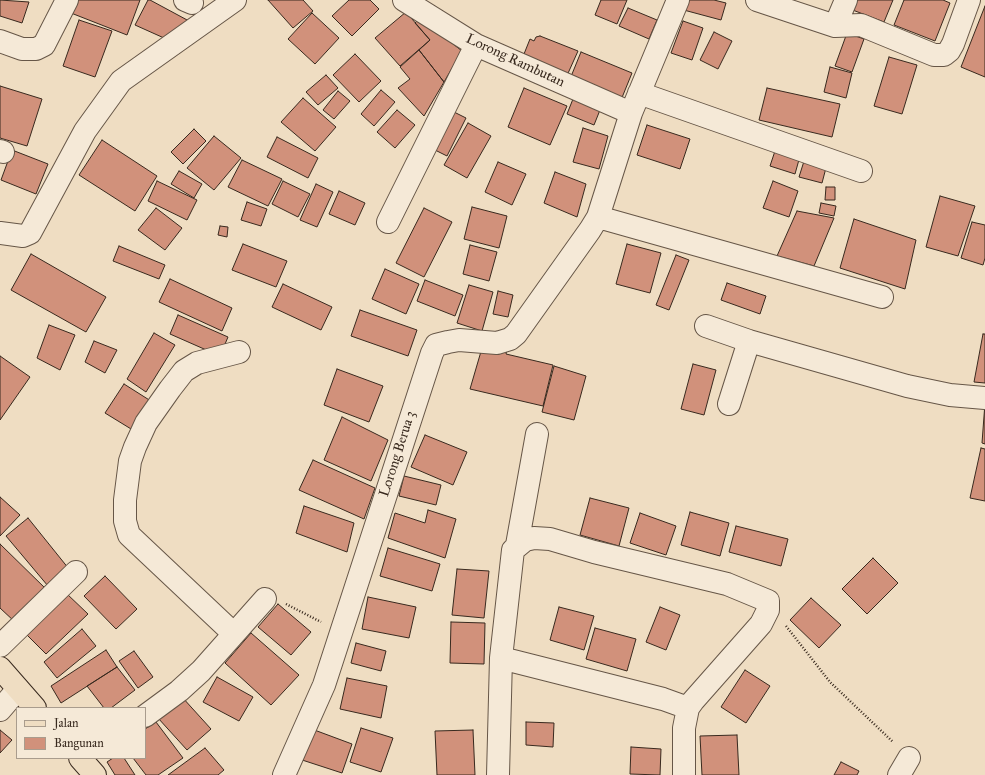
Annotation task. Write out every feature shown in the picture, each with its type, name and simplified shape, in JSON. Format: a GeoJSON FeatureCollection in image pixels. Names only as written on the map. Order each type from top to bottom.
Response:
{"type":"FeatureCollection","features":[{"type":"Feature","properties":{"kind":"main road"},"geometry":{"type":"LineString","coordinates":[[0,668],[34,707]]}},
{"type":"Feature","properties":{"kind":"street"},"geometry":{"type":"LineString","coordinates":[[0,41],[22,49],[36,49],[44,45],[67,0]]}},
{"type":"Feature","properties":{"kind":"street"},"geometry":{"type":"LineString","coordinates":[[0,233],[23,236],[30,233],[36,225],[85,131],[121,81],[234,0]]}},
{"type":"Feature","properties":{"kind":"street","name":"Lorong Rambutan"},"geometry":{"type":"LineString","coordinates":[[404,0],[476,45],[631,113]]}},
{"type":"Feature","properties":{"kind":"street"},"geometry":{"type":"LineString","coordinates":[[678,0],[631,113],[598,217],[882,297]]}},
{"type":"Feature","properties":{"kind":"street"},"geometry":{"type":"LineString","coordinates":[[757,0],[835,26],[861,26],[934,55],[944,55],[949,51],[969,0]]}},
{"type":"Feature","properties":{"kind":"street"},"geometry":{"type":"LineString","coordinates":[[835,26],[846,0]]}},
{"type":"Feature","properties":{"kind":"street"},"geometry":{"type":"LineString","coordinates":[[388,222],[476,45]]}},
{"type":"Feature","properties":{"kind":"street"},"geometry":{"type":"LineString","coordinates":[[640,93],[861,171]]}},
{"type":"Feature","properties":{"kind":"street","name":"Lorong Berua 3"},"geometry":{"type":"LineString","coordinates":[[284,775],[324,685],[342,633],[371,537],[436,345],[459,340],[497,343],[510,339],[516,334],[598,217]]}},
{"type":"Feature","properties":{"kind":"street"},"geometry":{"type":"LineString","coordinates":[[706,326],[749,341],[907,386],[950,395],[985,398]]}},
{"type":"Feature","properties":{"kind":"street"},"geometry":{"type":"LineString","coordinates":[[729,404],[749,341]]}},
{"type":"Feature","properties":{"kind":"street"},"geometry":{"type":"LineString","coordinates":[[234,634],[129,535],[125,521],[125,500],[130,461],[135,447],[150,418],[170,389],[184,372],[197,363],[239,352]]}},
{"type":"Feature","properties":{"kind":"street"},"geometry":{"type":"LineString","coordinates":[[517,545],[537,434]]}},
{"type":"Feature","properties":{"kind":"street"},"geometry":{"type":"LineString","coordinates":[[498,775],[501,658],[513,550],[517,545],[525,540],[534,538],[550,539],[727,584],[767,600],[768,610],[761,624],[688,708],[684,728],[684,775]]}},
{"type":"Feature","properties":{"kind":"street"},"geometry":{"type":"LineString","coordinates":[[0,646],[76,572]]}},
{"type":"Feature","properties":{"kind":"street"},"geometry":{"type":"LineString","coordinates":[[146,715],[179,691],[202,671],[265,599]]}},
{"type":"Feature","properties":{"kind":"street"},"geometry":{"type":"LineString","coordinates":[[501,658],[663,699],[688,708]]}},
{"type":"Feature","properties":{"kind":"street"},"geometry":{"type":"LineString","coordinates":[[0,710],[18,689]]}},
{"type":"Feature","properties":{"kind":"path"},"geometry":{"type":"LineString","coordinates":[[265,599],[270,598],[288,605],[342,633]]}},
{"type":"Feature","properties":{"kind":"path"},"geometry":{"type":"LineString","coordinates":[[768,603],[830,682],[904,766]]}},
{"type":"Feature","properties":{"kind":"building"},"geometry":{"type":"Polygon","coordinates":[[[0,0],[29,2],[22,23],[0,16],[0,0]]]}},
{"type":"Feature","properties":{"kind":"building"},"geometry":{"type":"Polygon","coordinates":[[[76,0],[140,0],[127,35],[71,13],[76,0]]]}},
{"type":"Feature","properties":{"kind":"building"},"geometry":{"type":"Polygon","coordinates":[[[148,0],[189,21],[164,38],[135,25],[148,0]]]}},
{"type":"Feature","properties":{"kind":"building"},"geometry":{"type":"Polygon","coordinates":[[[268,0],[303,0],[313,11],[293,28],[268,0]]]}},
{"type":"Feature","properties":{"kind":"building"},"geometry":{"type":"Polygon","coordinates":[[[349,0],[370,0],[379,9],[352,36],[332,16],[349,0]]]}},
{"type":"Feature","properties":{"kind":"building"},"geometry":{"type":"Polygon","coordinates":[[[601,0],[627,0],[617,24],[595,15],[601,0]]]}},
{"type":"Feature","properties":{"kind":"building"},"geometry":{"type":"Polygon","coordinates":[[[683,0],[714,0],[726,3],[721,20],[680,9],[683,0]]]}},
{"type":"Feature","properties":{"kind":"building"},"geometry":{"type":"Polygon","coordinates":[[[854,0],[893,0],[884,22],[850,9],[854,0]]]}},
{"type":"Feature","properties":{"kind":"building"},"geometry":{"type":"Polygon","coordinates":[[[904,0],[943,0],[950,3],[935,41],[894,25],[904,0]]]}},
{"type":"Feature","properties":{"kind":"building"},"geometry":{"type":"Polygon","coordinates":[[[985,6],[985,77],[961,67],[985,6]]]}},
{"type":"Feature","properties":{"kind":"building"},"geometry":{"type":"Polygon","coordinates":[[[628,8],[657,20],[649,39],[619,26],[628,8]]]}},
{"type":"Feature","properties":{"kind":"building"},"geometry":{"type":"Polygon","coordinates":[[[406,12],[430,40],[400,66],[375,38],[406,12]]]}},
{"type":"Feature","properties":{"kind":"building"},"geometry":{"type":"Polygon","coordinates":[[[312,13],[339,38],[315,64],[288,39],[312,13]]]}},
{"type":"Feature","properties":{"kind":"building"},"geometry":{"type":"Polygon","coordinates":[[[420,18],[462,51],[444,82],[419,50],[430,40],[415,23],[420,18]]]}},
{"type":"Feature","properties":{"kind":"building"},"geometry":{"type":"Polygon","coordinates":[[[79,20],[112,31],[95,77],[63,66],[79,20]]]}},
{"type":"Feature","properties":{"kind":"building"},"geometry":{"type":"Polygon","coordinates":[[[683,21],[703,28],[692,60],[671,53],[683,21]]]}},
{"type":"Feature","properties":{"kind":"building"},"geometry":{"type":"Polygon","coordinates":[[[714,32],[732,41],[718,69],[700,60],[714,32]]]}},
{"type":"Feature","properties":{"kind":"building"},"geometry":{"type":"Polygon","coordinates":[[[847,33],[864,39],[852,72],[835,66],[847,33]]]}},
{"type":"Feature","properties":{"kind":"building"},"geometry":{"type":"Polygon","coordinates":[[[540,36],[578,51],[565,80],[524,54],[530,39],[534,41],[536,37],[540,36]]]}},
{"type":"Feature","properties":{"kind":"building"},"geometry":{"type":"Polygon","coordinates":[[[419,50],[444,82],[424,116],[398,88],[410,79],[400,67],[419,50]]]}},
{"type":"Feature","properties":{"kind":"building"},"geometry":{"type":"Polygon","coordinates":[[[581,52],[632,73],[621,100],[570,79],[581,52]]]}},
{"type":"Feature","properties":{"kind":"building"},"geometry":{"type":"Polygon","coordinates":[[[355,54],[381,81],[359,102],[333,75],[355,54]]]}},
{"type":"Feature","properties":{"kind":"building"},"geometry":{"type":"Polygon","coordinates":[[[889,57],[917,65],[902,114],[874,106],[889,57]]]}},
{"type":"Feature","properties":{"kind":"building"},"geometry":{"type":"Polygon","coordinates":[[[830,67],[852,73],[846,98],[824,92],[830,67]]]}},
{"type":"Feature","properties":{"kind":"building"},"geometry":{"type":"Polygon","coordinates":[[[326,75],[338,88],[318,105],[306,92],[326,75]]]}},
{"type":"Feature","properties":{"kind":"building"},"geometry":{"type":"Polygon","coordinates":[[[0,86],[42,99],[27,146],[0,138],[0,86]]]}},
{"type":"Feature","properties":{"kind":"building"},"geometry":{"type":"Polygon","coordinates":[[[524,88],[567,106],[550,145],[508,127],[524,88]]]}},
{"type":"Feature","properties":{"kind":"building"},"geometry":{"type":"Polygon","coordinates":[[[767,88],[840,104],[832,137],[759,120],[767,88]]]}},
{"type":"Feature","properties":{"kind":"building"},"geometry":{"type":"Polygon","coordinates":[[[381,90],[395,102],[374,126],[361,114],[381,90]]]}},
{"type":"Feature","properties":{"kind":"building"},"geometry":{"type":"Polygon","coordinates":[[[338,91],[350,101],[334,119],[323,110],[338,91]]]}},
{"type":"Feature","properties":{"kind":"building"},"geometry":{"type":"Polygon","coordinates":[[[303,98],[336,127],[315,151],[281,122],[303,98]]]}},
{"type":"Feature","properties":{"kind":"building"},"geometry":{"type":"Polygon","coordinates":[[[573,99],[600,110],[594,125],[567,114],[573,99]]]}},
{"type":"Feature","properties":{"kind":"building"},"geometry":{"type":"Polygon","coordinates":[[[397,110],[415,125],[395,148],[377,132],[397,110]]]}},
{"type":"Feature","properties":{"kind":"building"},"geometry":{"type":"Polygon","coordinates":[[[450,110],[466,118],[447,156],[431,148],[450,110]]]}},
{"type":"Feature","properties":{"kind":"building"},"geometry":{"type":"Polygon","coordinates":[[[468,123],[491,136],[467,178],[444,165],[468,123]]]}},
{"type":"Feature","properties":{"kind":"building"},"geometry":{"type":"Polygon","coordinates":[[[647,125],[690,139],[680,169],[637,155],[647,125]]]}},
{"type":"Feature","properties":{"kind":"building"},"geometry":{"type":"Polygon","coordinates":[[[583,128],[608,136],[599,169],[573,162],[583,128]]]}},
{"type":"Feature","properties":{"kind":"building"},"geometry":{"type":"Polygon","coordinates":[[[194,129],[206,141],[183,164],[171,152],[194,129]]]}},
{"type":"Feature","properties":{"kind":"building"},"geometry":{"type":"Polygon","coordinates":[[[214,136],[241,158],[214,190],[187,168],[214,136]]]}},
{"type":"Feature","properties":{"kind":"building"},"geometry":{"type":"Polygon","coordinates":[[[277,137],[318,158],[308,178],[267,157],[277,137]]]}},
{"type":"Feature","properties":{"kind":"building"},"geometry":{"type":"Polygon","coordinates":[[[102,140],[157,176],[135,211],[79,175],[102,140]]]}},
{"type":"Feature","properties":{"kind":"building"},"geometry":{"type":"Polygon","coordinates":[[[776,148],[800,156],[795,174],[770,166],[776,148]]]}},
{"type":"Feature","properties":{"kind":"building"},"geometry":{"type":"Polygon","coordinates":[[[12,150],[48,164],[36,194],[1,180],[12,150]]]}},
{"type":"Feature","properties":{"kind":"building"},"geometry":{"type":"Polygon","coordinates":[[[805,158],[827,164],[822,183],[799,177],[805,158]]]}},
{"type":"Feature","properties":{"kind":"building"},"geometry":{"type":"Polygon","coordinates":[[[242,160],[282,179],[268,206],[228,187],[242,160]]]}},
{"type":"Feature","properties":{"kind":"building"},"geometry":{"type":"Polygon","coordinates":[[[498,162],[526,174],[512,205],[485,192],[498,162]]]}},
{"type":"Feature","properties":{"kind":"building"},"geometry":{"type":"Polygon","coordinates":[[[179,171],[202,184],[194,198],[171,184],[179,171]]]}},
{"type":"Feature","properties":{"kind":"building"},"geometry":{"type":"Polygon","coordinates":[[[555,172],[586,184],[577,217],[544,203],[555,172]]]}},
{"type":"Feature","properties":{"kind":"building"},"geometry":{"type":"Polygon","coordinates":[[[157,181],[197,200],[187,220],[148,201],[157,181]]]}},
{"type":"Feature","properties":{"kind":"building"},"geometry":{"type":"Polygon","coordinates":[[[283,181],[310,194],[298,217],[272,204],[283,181]]]}},
{"type":"Feature","properties":{"kind":"building"},"geometry":{"type":"Polygon","coordinates":[[[773,181],[798,191],[789,217],[763,208],[773,181]]]}},
{"type":"Feature","properties":{"kind":"building"},"geometry":{"type":"Polygon","coordinates":[[[316,184],[333,192],[317,227],[300,220],[316,184]]]}},
{"type":"Feature","properties":{"kind":"building"},"geometry":{"type":"Polygon","coordinates":[[[826,187],[835,187],[835,200],[825,200],[826,187]]]}},
{"type":"Feature","properties":{"kind":"building"},"geometry":{"type":"Polygon","coordinates":[[[339,191],[365,203],[355,225],[329,214],[339,191]]]}},
{"type":"Feature","properties":{"kind":"building"},"geometry":{"type":"Polygon","coordinates":[[[940,196],[975,206],[958,256],[926,247],[940,196]]]}},
{"type":"Feature","properties":{"kind":"building"},"geometry":{"type":"Polygon","coordinates":[[[247,202],[267,209],[261,226],[241,220],[247,202]]]}},
{"type":"Feature","properties":{"kind":"building"},"geometry":{"type":"Polygon","coordinates":[[[821,203],[836,206],[834,216],[819,213],[821,203]]]}},
{"type":"Feature","properties":{"kind":"building"},"geometry":{"type":"Polygon","coordinates":[[[472,207],[507,216],[499,248],[464,239],[472,207]]]}},
{"type":"Feature","properties":{"kind":"building"},"geometry":{"type":"Polygon","coordinates":[[[156,208],[182,228],[165,250],[138,230],[156,208]]]}},
{"type":"Feature","properties":{"kind":"building"},"geometry":{"type":"Polygon","coordinates":[[[424,208],[452,222],[424,277],[396,263],[424,208]]]}},
{"type":"Feature","properties":{"kind":"building"},"geometry":{"type":"Polygon","coordinates":[[[797,211],[834,218],[814,266],[777,256],[797,211]]]}},
{"type":"Feature","properties":{"kind":"building"},"geometry":{"type":"Polygon","coordinates":[[[854,219],[916,240],[905,289],[840,268],[854,219]]]}},
{"type":"Feature","properties":{"kind":"building"},"geometry":{"type":"Polygon","coordinates":[[[972,222],[985,225],[985,258],[983,265],[961,258],[972,222]]]}},
{"type":"Feature","properties":{"kind":"building"},"geometry":{"type":"Polygon","coordinates":[[[220,226],[228,227],[227,237],[218,235],[220,226]]]}},
{"type":"Feature","properties":{"kind":"building"},"geometry":{"type":"Polygon","coordinates":[[[243,244],[287,261],[276,287],[232,270],[243,244]]]}},
{"type":"Feature","properties":{"kind":"building"},"geometry":{"type":"Polygon","coordinates":[[[627,244],[661,253],[650,293],[616,284],[627,244]]]}},
{"type":"Feature","properties":{"kind":"building"},"geometry":{"type":"Polygon","coordinates":[[[470,245],[497,252],[489,281],[463,274],[470,245]]]}},
{"type":"Feature","properties":{"kind":"building"},"geometry":{"type":"Polygon","coordinates":[[[119,246],[165,265],[159,279],[113,261],[119,246]]]}},
{"type":"Feature","properties":{"kind":"building"},"geometry":{"type":"Polygon","coordinates":[[[31,254],[106,297],[86,332],[11,290],[31,254]]]}},
{"type":"Feature","properties":{"kind":"building"},"geometry":{"type":"Polygon","coordinates":[[[676,255],[689,260],[669,310],[656,305],[676,255]]]}},
{"type":"Feature","properties":{"kind":"building"},"geometry":{"type":"Polygon","coordinates":[[[385,269],[419,284],[406,314],[372,299],[385,269]]]}},
{"type":"Feature","properties":{"kind":"building"},"geometry":{"type":"Polygon","coordinates":[[[170,279],[232,308],[222,331],[159,302],[170,279]]]}},
{"type":"Feature","properties":{"kind":"building"},"geometry":{"type":"Polygon","coordinates":[[[425,280],[463,295],[455,316],[417,301],[425,280]]]}},
{"type":"Feature","properties":{"kind":"building"},"geometry":{"type":"Polygon","coordinates":[[[727,283],[766,296],[760,314],[721,300],[727,283]]]}},
{"type":"Feature","properties":{"kind":"building"},"geometry":{"type":"Polygon","coordinates":[[[283,284],[332,307],[321,330],[272,307],[283,284]]]}},
{"type":"Feature","properties":{"kind":"building"},"geometry":{"type":"Polygon","coordinates":[[[469,285],[493,292],[482,331],[457,323],[469,285]]]}},
{"type":"Feature","properties":{"kind":"building"},"geometry":{"type":"Polygon","coordinates":[[[498,291],[513,295],[508,317],[493,314],[498,291]]]}},
{"type":"Feature","properties":{"kind":"building"},"geometry":{"type":"Polygon","coordinates":[[[360,310],[417,330],[408,356],[351,336],[360,310]]]}},
{"type":"Feature","properties":{"kind":"building"},"geometry":{"type":"Polygon","coordinates":[[[178,315],[228,337],[220,356],[170,334],[178,315]]]}},
{"type":"Feature","properties":{"kind":"building"},"geometry":{"type":"Polygon","coordinates":[[[49,325],[75,335],[60,370],[37,358],[49,325]]]}},
{"type":"Feature","properties":{"kind":"building"},"geometry":{"type":"Polygon","coordinates":[[[154,333],[175,345],[146,392],[127,379],[154,333]]]}},
{"type":"Feature","properties":{"kind":"building"},"geometry":{"type":"Polygon","coordinates":[[[983,334],[985,334],[985,383],[974,382],[983,334]]]}},
{"type":"Feature","properties":{"kind":"building"},"geometry":{"type":"Polygon","coordinates":[[[94,341],[117,350],[105,373],[85,362],[94,341]]]}},
{"type":"Feature","properties":{"kind":"building"},"geometry":{"type":"Polygon","coordinates":[[[482,348],[507,350],[506,354],[553,365],[543,406],[470,389],[482,348]]]}},
{"type":"Feature","properties":{"kind":"building"},"geometry":{"type":"Polygon","coordinates":[[[0,356],[30,377],[0,420],[0,356]]]}},
{"type":"Feature","properties":{"kind":"building"},"geometry":{"type":"Polygon","coordinates":[[[693,364],[716,370],[704,415],[681,409],[693,364]]]}},
{"type":"Feature","properties":{"kind":"building"},"geometry":{"type":"Polygon","coordinates":[[[554,366],[586,376],[574,420],[542,412],[554,366]]]}},
{"type":"Feature","properties":{"kind":"building"},"geometry":{"type":"Polygon","coordinates":[[[337,369],[383,386],[369,422],[324,405],[337,369]]]}},
{"type":"Feature","properties":{"kind":"building"},"geometry":{"type":"Polygon","coordinates":[[[124,384],[154,403],[136,432],[105,413],[124,384]]]}},
{"type":"Feature","properties":{"kind":"building"},"geometry":{"type":"Polygon","coordinates":[[[985,403],[985,444],[982,443],[985,403]]]}},
{"type":"Feature","properties":{"kind":"building"},"geometry":{"type":"Polygon","coordinates":[[[342,417],[388,440],[371,481],[324,460],[342,417]]]}},
{"type":"Feature","properties":{"kind":"building"},"geometry":{"type":"Polygon","coordinates":[[[425,435],[467,452],[453,485],[411,467],[425,435]]]}},
{"type":"Feature","properties":{"kind":"building"},"geometry":{"type":"Polygon","coordinates":[[[981,448],[985,449],[985,501],[970,498],[981,448]]]}},
{"type":"Feature","properties":{"kind":"building"},"geometry":{"type":"Polygon","coordinates":[[[313,460],[375,488],[364,519],[299,490],[313,460]]]}},
{"type":"Feature","properties":{"kind":"building"},"geometry":{"type":"Polygon","coordinates":[[[404,476],[441,485],[436,505],[399,496],[404,476]]]}},
{"type":"Feature","properties":{"kind":"building"},"geometry":{"type":"Polygon","coordinates":[[[0,497],[20,515],[0,536],[0,497]]]}},
{"type":"Feature","properties":{"kind":"building"},"geometry":{"type":"Polygon","coordinates":[[[590,498],[629,508],[619,546],[580,535],[590,498]]]}},
{"type":"Feature","properties":{"kind":"building"},"geometry":{"type":"Polygon","coordinates":[[[304,506],[354,523],[347,552],[296,533],[304,506]]]}},
{"type":"Feature","properties":{"kind":"building"},"geometry":{"type":"Polygon","coordinates":[[[428,510],[456,519],[445,558],[388,538],[395,513],[425,523],[428,510]]]}},
{"type":"Feature","properties":{"kind":"building"},"geometry":{"type":"Polygon","coordinates":[[[690,512],[729,523],[720,556],[681,545],[690,512]]]}},
{"type":"Feature","properties":{"kind":"building"},"geometry":{"type":"Polygon","coordinates":[[[640,513],[676,526],[666,555],[630,543],[640,513]]]}},
{"type":"Feature","properties":{"kind":"building"},"geometry":{"type":"Polygon","coordinates":[[[28,518],[69,569],[48,586],[6,536],[28,518]]]}},
{"type":"Feature","properties":{"kind":"building"},"geometry":{"type":"Polygon","coordinates":[[[736,526],[788,539],[781,566],[729,552],[736,526]]]}},
{"type":"Feature","properties":{"kind":"building"},"geometry":{"type":"Polygon","coordinates":[[[0,544],[47,590],[15,622],[0,608],[0,544]]]}},
{"type":"Feature","properties":{"kind":"building"},"geometry":{"type":"Polygon","coordinates":[[[388,548],[440,564],[432,591],[380,576],[388,548]]]}},
{"type":"Feature","properties":{"kind":"building"},"geometry":{"type":"Polygon","coordinates":[[[873,558],[898,583],[867,614],[842,589],[873,558]]]}},
{"type":"Feature","properties":{"kind":"building"},"geometry":{"type":"Polygon","coordinates":[[[457,569],[489,571],[484,618],[452,615],[457,569]]]}},
{"type":"Feature","properties":{"kind":"building"},"geometry":{"type":"Polygon","coordinates":[[[105,576],[137,609],[116,629],[84,596],[105,576]]]}},
{"type":"Feature","properties":{"kind":"building"},"geometry":{"type":"Polygon","coordinates":[[[66,593],[88,614],[46,654],[25,633],[66,593]]]}},
{"type":"Feature","properties":{"kind":"building"},"geometry":{"type":"Polygon","coordinates":[[[368,597],[416,607],[409,638],[362,629],[368,597]]]}},
{"type":"Feature","properties":{"kind":"building"},"geometry":{"type":"Polygon","coordinates":[[[811,598],[841,625],[819,648],[790,620],[811,598]]]}},
{"type":"Feature","properties":{"kind":"building"},"geometry":{"type":"Polygon","coordinates":[[[278,604],[311,632],[291,655],[258,627],[278,604]]]}},
{"type":"Feature","properties":{"kind":"building"},"geometry":{"type":"Polygon","coordinates":[[[559,607],[594,616],[584,650],[550,640],[559,607]]]}},
{"type":"Feature","properties":{"kind":"building"},"geometry":{"type":"Polygon","coordinates":[[[660,607],[680,615],[666,650],[646,642],[660,607]]]}},
{"type":"Feature","properties":{"kind":"building"},"geometry":{"type":"Polygon","coordinates":[[[451,622],[485,623],[484,664],[450,663],[451,622]]]}},
{"type":"Feature","properties":{"kind":"building"},"geometry":{"type":"Polygon","coordinates":[[[595,628],[636,639],[627,671],[586,659],[595,628]]]}},
{"type":"Feature","properties":{"kind":"building"},"geometry":{"type":"Polygon","coordinates":[[[82,629],[96,646],[57,678],[44,662],[82,629]]]}},
{"type":"Feature","properties":{"kind":"building"},"geometry":{"type":"Polygon","coordinates":[[[251,633],[299,675],[271,705],[225,663],[251,633]]]}},
{"type":"Feature","properties":{"kind":"building"},"geometry":{"type":"Polygon","coordinates":[[[356,643],[386,651],[381,671],[351,663],[356,643]]]}},
{"type":"Feature","properties":{"kind":"building"},"geometry":{"type":"Polygon","coordinates":[[[106,650],[117,667],[61,703],[51,686],[106,650]]]}},
{"type":"Feature","properties":{"kind":"building"},"geometry":{"type":"Polygon","coordinates":[[[134,651],[153,677],[138,688],[119,661],[134,651]]]}},
{"type":"Feature","properties":{"kind":"building"},"geometry":{"type":"Polygon","coordinates":[[[117,667],[135,690],[112,707],[103,707],[87,686],[117,667]]]}},
{"type":"Feature","properties":{"kind":"building"},"geometry":{"type":"Polygon","coordinates":[[[745,670],[770,686],[746,723],[721,707],[745,670]]]}},
{"type":"Feature","properties":{"kind":"building"},"geometry":{"type":"Polygon","coordinates":[[[217,677],[253,697],[239,721],[203,702],[217,677]]]}},
{"type":"Feature","properties":{"kind":"building"},"geometry":{"type":"Polygon","coordinates":[[[347,678],[387,686],[381,718],[340,709],[347,678]]]}},
{"type":"Feature","properties":{"kind":"building"},"geometry":{"type":"Polygon","coordinates":[[[182,697],[211,729],[187,750],[158,718],[182,697]]]}},
{"type":"Feature","properties":{"kind":"building"},"geometry":{"type":"Polygon","coordinates":[[[156,722],[183,758],[158,775],[146,775],[134,759],[146,759],[146,728],[156,722]]]}},
{"type":"Feature","properties":{"kind":"building"},"geometry":{"type":"Polygon","coordinates":[[[526,722],[554,723],[553,747],[526,745],[526,722]]]}},
{"type":"Feature","properties":{"kind":"building"},"geometry":{"type":"Polygon","coordinates":[[[309,728],[352,744],[342,773],[296,758],[309,728]]]}},
{"type":"Feature","properties":{"kind":"building"},"geometry":{"type":"Polygon","coordinates":[[[361,728],[393,738],[381,772],[350,762],[361,728]]]}},
{"type":"Feature","properties":{"kind":"building"},"geometry":{"type":"Polygon","coordinates":[[[0,730],[12,740],[0,753],[0,730]]]}},
{"type":"Feature","properties":{"kind":"building"},"geometry":{"type":"Polygon","coordinates":[[[473,730],[475,775],[437,775],[435,731],[473,730]]]}},
{"type":"Feature","properties":{"kind":"building"},"geometry":{"type":"Polygon","coordinates":[[[737,735],[739,775],[702,775],[700,736],[737,735]]]}},
{"type":"Feature","properties":{"kind":"building"},"geometry":{"type":"Polygon","coordinates":[[[631,747],[661,749],[660,775],[630,774],[631,747]]]}},
{"type":"Feature","properties":{"kind":"building"},"geometry":{"type":"Polygon","coordinates":[[[205,748],[224,770],[218,775],[168,775],[205,748]]]}},
{"type":"Feature","properties":{"kind":"building"},"geometry":{"type":"Polygon","coordinates":[[[112,759],[125,759],[135,775],[115,775],[107,762],[112,759]]]}},
{"type":"Feature","properties":{"kind":"building"},"geometry":{"type":"Polygon","coordinates":[[[841,762],[859,771],[857,775],[834,775],[841,762]]]}}]}
